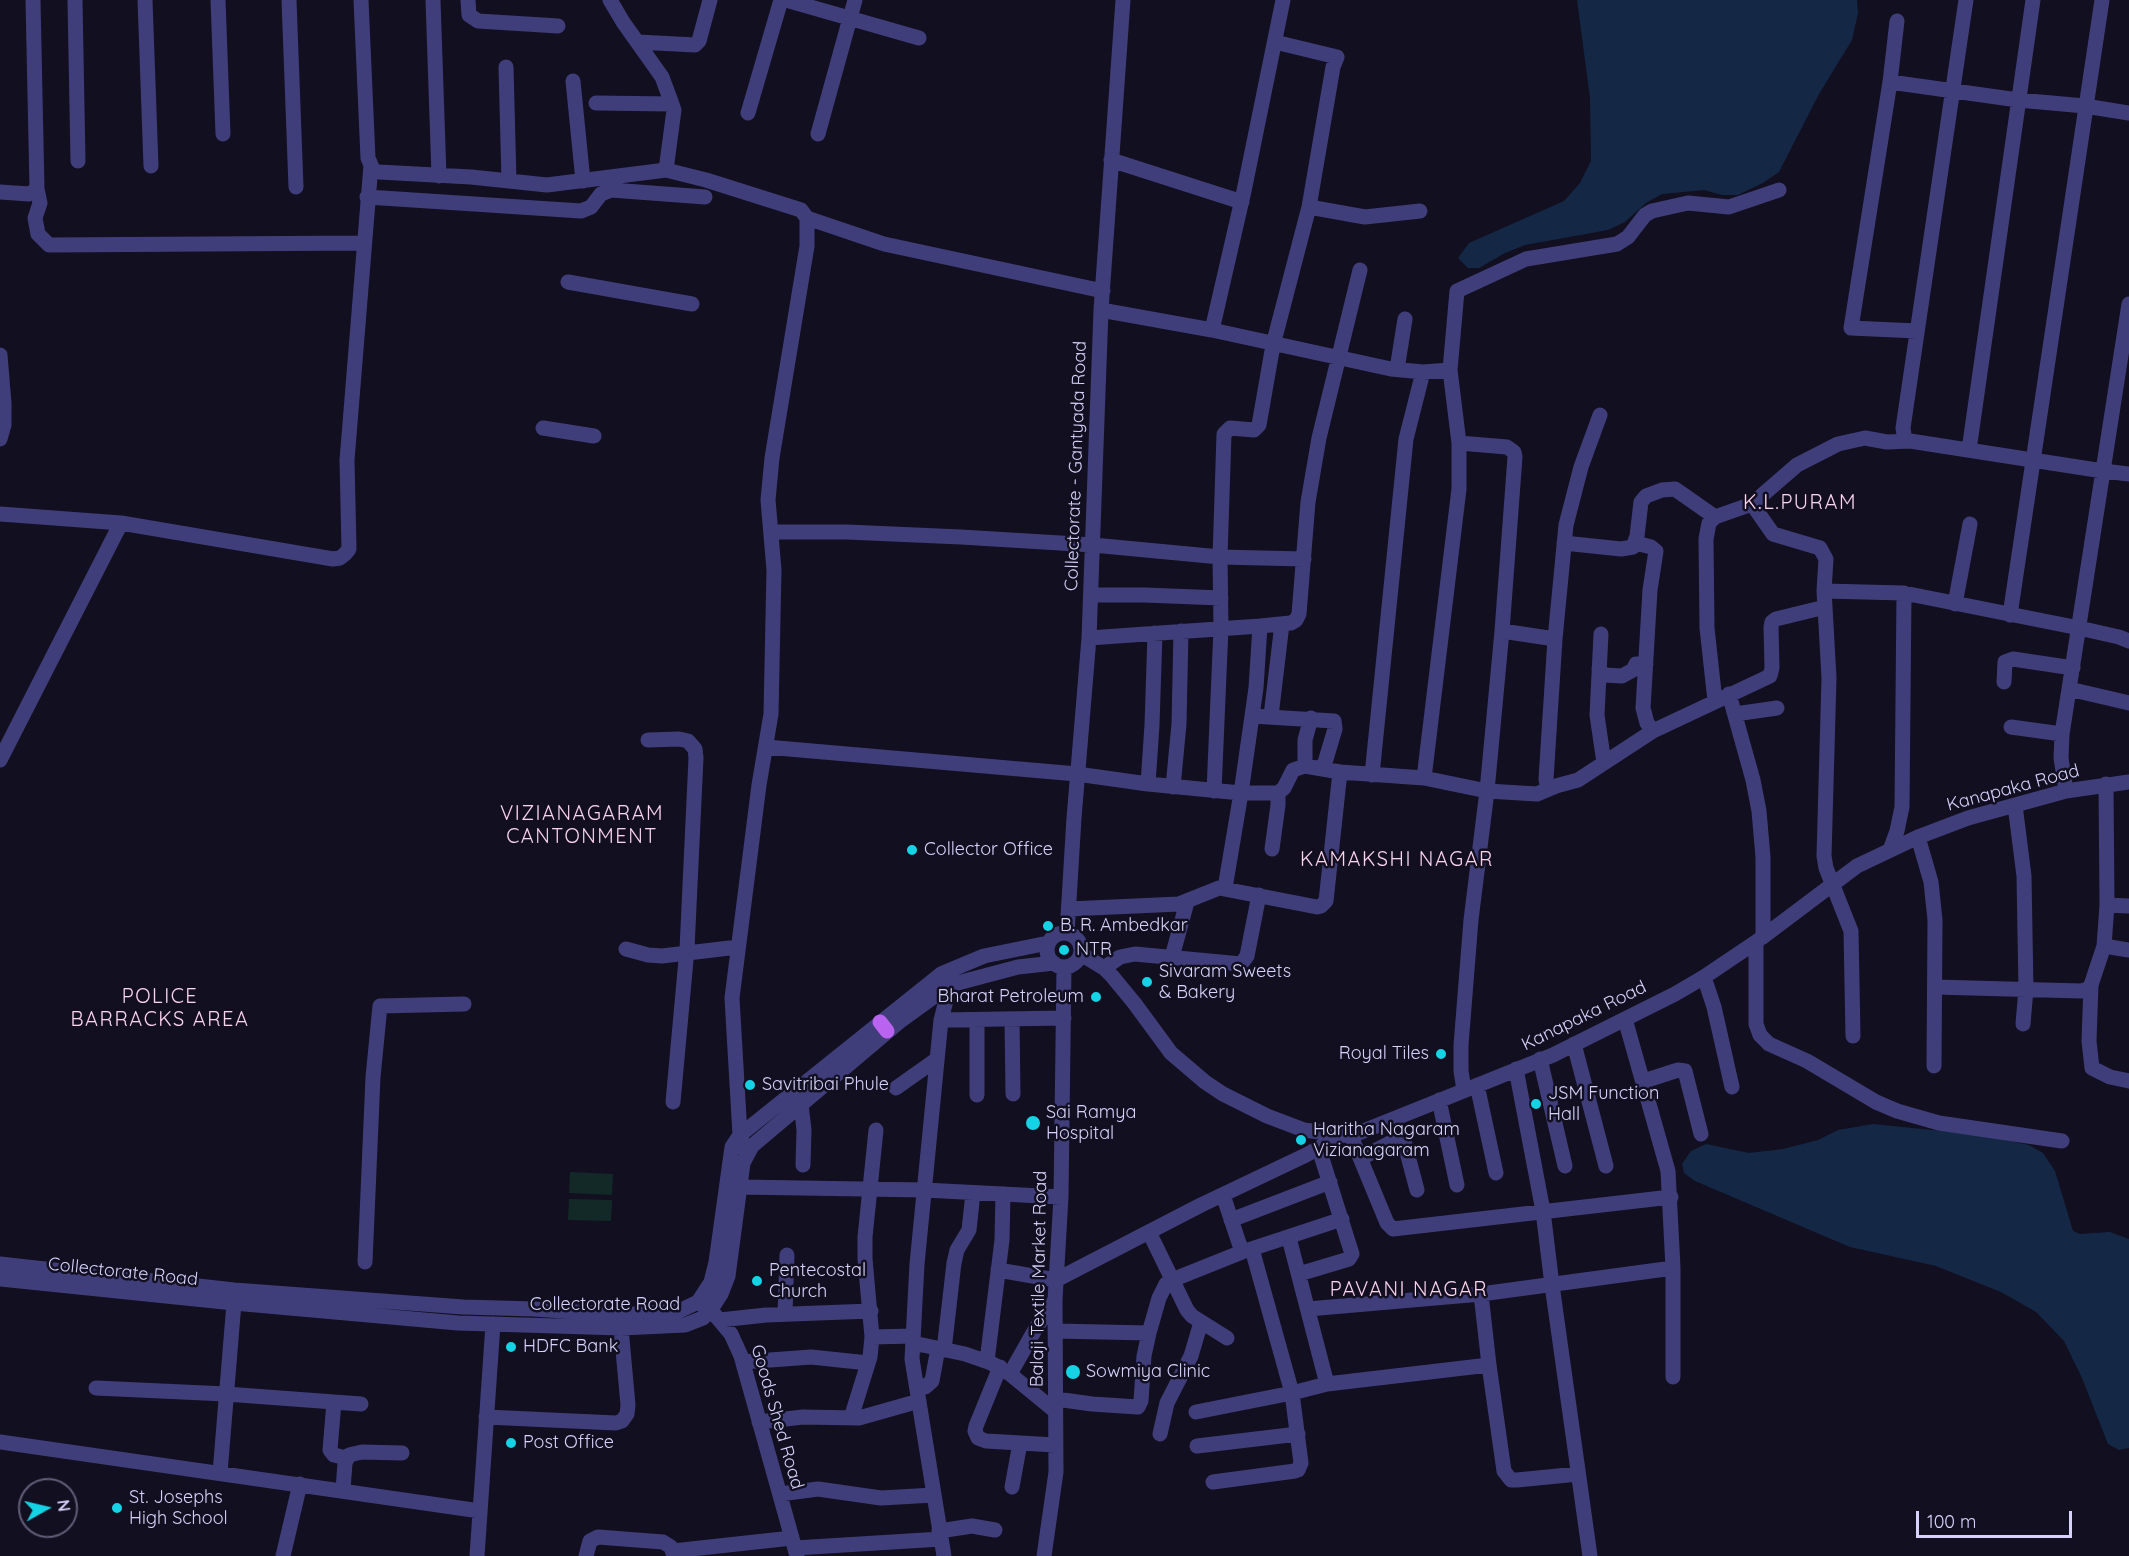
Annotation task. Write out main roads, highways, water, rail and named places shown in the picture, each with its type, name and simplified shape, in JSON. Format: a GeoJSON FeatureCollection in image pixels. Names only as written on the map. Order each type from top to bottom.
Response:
{"type":"FeatureCollection","features":[{"type":"Feature","properties":{"kind":"water"},"geometry":{"type":"Polygon","coordinates":[[[1577,0],[1857,0],[1858,13],[1852,40],[1819,94],[1779,172],[1763,183],[1738,195],[1722,195],[1704,190],[1662,194],[1646,203],[1625,222],[1608,230],[1525,245],[1479,268],[1468,268],[1458,258],[1469,243],[1564,201],[1580,183],[1591,161],[1590,98],[1577,0]]]}},
{"type":"Feature","properties":{"kind":"water"},"geometry":{"type":"Polygon","coordinates":[[[1873,1124],[1982,1135],[2029,1145],[2043,1153],[2055,1171],[2073,1231],[2080,1234],[2110,1232],[2129,1239],[2129,1448],[2119,1450],[2108,1444],[2082,1378],[2064,1341],[2036,1312],[2001,1292],[1936,1266],[1850,1247],[1695,1181],[1684,1173],[1682,1164],[1691,1151],[1706,1144],[1749,1153],[1783,1149],[1818,1140],[1838,1130],[1873,1124]]]}},
{"type":"Feature","properties":{"kind":"place","name":"Collector Office"},"geometry":{"type":"Point","coordinates":[912,850]}},
{"type":"Feature","properties":{"kind":"place","name":"B. R. Ambedkar"},"geometry":{"type":"Point","coordinates":[1048,926]}},
{"type":"Feature","properties":{"kind":"place","name":"NTR"},"geometry":{"type":"Point","coordinates":[1064,950]}},
{"type":"Feature","properties":{"kind":"place","name":"Sivaram Sweets & Bakery"},"geometry":{"type":"Point","coordinates":[1147,982]}},
{"type":"Feature","properties":{"kind":"place","name":"Bharat Petroleum"},"geometry":{"type":"Point","coordinates":[1096,997]}},
{"type":"Feature","properties":{"kind":"place","name":"Royal Tiles"},"geometry":{"type":"Point","coordinates":[1441,1054]}},
{"type":"Feature","properties":{"kind":"place","name":"Savitribai Phule"},"geometry":{"type":"Point","coordinates":[750,1085]}},
{"type":"Feature","properties":{"kind":"place","name":"JSM Function Hall"},"geometry":{"type":"Point","coordinates":[1536,1104]}},
{"type":"Feature","properties":{"kind":"place","name":"Sai Ramya Hospital"},"geometry":{"type":"Point","coordinates":[1033,1123]}},
{"type":"Feature","properties":{"kind":"place","name":"Haritha Nagaram Vizianagaram"},"geometry":{"type":"Point","coordinates":[1301,1140]}},
{"type":"Feature","properties":{"kind":"place","name":"Pentecostal Church"},"geometry":{"type":"Point","coordinates":[757,1281]}},
{"type":"Feature","properties":{"kind":"place","name":"HDFC Bank"},"geometry":{"type":"Point","coordinates":[511,1347]}},
{"type":"Feature","properties":{"kind":"place","name":"Sowmiya Clinic"},"geometry":{"type":"Point","coordinates":[1073,1372]}},
{"type":"Feature","properties":{"kind":"place","name":"Post Office"},"geometry":{"type":"Point","coordinates":[511,1443]}},
{"type":"Feature","properties":{"kind":"place","name":"St. Josephs High School"},"geometry":{"type":"Point","coordinates":[117,1508]}},
{"type":"Feature","properties":{"kind":"district","name":"K.L.PURAM"},"geometry":{"type":"Point","coordinates":[1800,503]}},
{"type":"Feature","properties":{"kind":"district","name":"VIZIANAGARAM CANTONMENT"},"geometry":{"type":"Point","coordinates":[582,826]}},
{"type":"Feature","properties":{"kind":"district","name":"KAMAKSHI NAGAR"},"geometry":{"type":"Point","coordinates":[1397,860]}},
{"type":"Feature","properties":{"kind":"district","name":"POLICE BARRACKS AREA"},"geometry":{"type":"Point","coordinates":[160,1008]}},
{"type":"Feature","properties":{"kind":"district","name":"PAVANI NAGAR"},"geometry":{"type":"Point","coordinates":[1409,1290]}}]}
